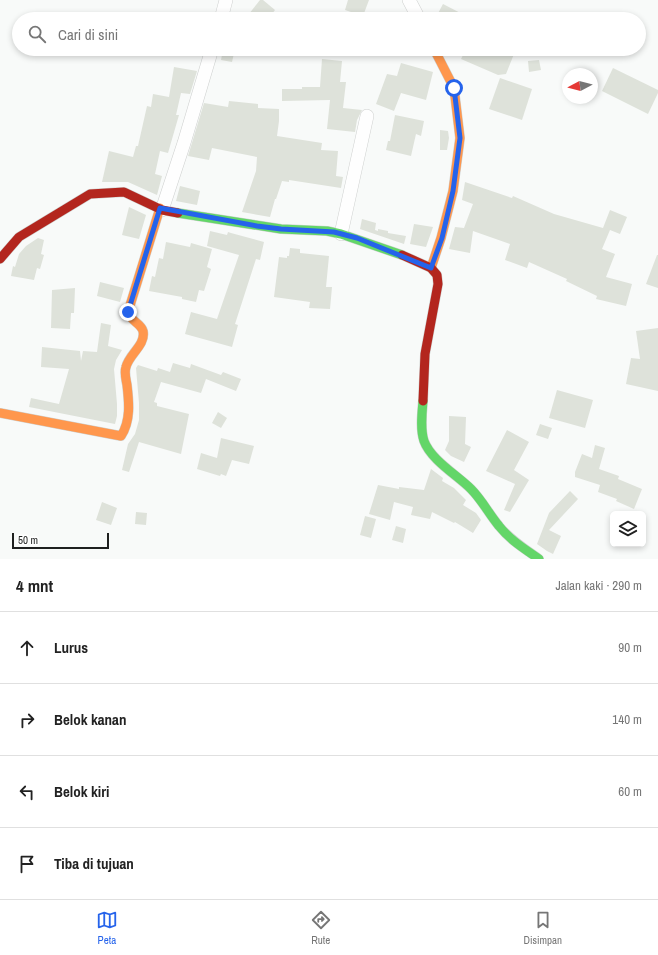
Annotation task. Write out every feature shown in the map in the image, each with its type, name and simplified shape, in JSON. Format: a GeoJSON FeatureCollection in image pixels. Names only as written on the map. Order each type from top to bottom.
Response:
{"type":"FeatureCollection","features":[{"type":"Feature","properties":{"kind":"street"},"geometry":{"type":"LineString","coordinates":[[223,12],[226,0]]}},
{"type":"Feature","properties":{"kind":"street"},"geometry":{"type":"LineString","coordinates":[[409,0],[415,12]]}},
{"type":"Feature","properties":{"kind":"street"},"geometry":{"type":"LineString","coordinates":[[0,413],[119,436],[123,433],[127,420],[128,401],[125,368],[140,346],[143,333],[141,327],[130,318],[128,312],[161,209],[184,144],[210,56]]}},
{"type":"Feature","properties":{"kind":"street"},"geometry":{"type":"LineString","coordinates":[[431,268],[442,238],[453,191],[460,138],[454,88],[438,56]]}},
{"type":"Feature","properties":{"kind":"street"},"geometry":{"type":"LineString","coordinates":[[341,234],[368,116]]}},
{"type":"Feature","properties":{"kind":"street"},"geometry":{"type":"LineString","coordinates":[[0,259],[19,237],[90,194],[124,192],[161,209],[257,226],[281,229],[328,231],[341,234],[389,250],[431,268],[437,275],[438,284],[425,354],[422,419],[424,440],[430,452],[470,488],[507,534],[539,559]]}},
{"type":"Feature","properties":{"kind":"building"},"geometry":{"type":"Polygon","coordinates":[[[260,0],[263,0],[275,10],[273,12],[251,12],[260,0]]]}},
{"type":"Feature","properties":{"kind":"building"},"geometry":{"type":"Polygon","coordinates":[[[348,0],[369,0],[364,12],[351,12],[345,10],[348,0]]]}},
{"type":"Feature","properties":{"kind":"building"},"geometry":{"type":"Polygon","coordinates":[[[443,4],[458,12],[439,12],[443,4]]]}},
{"type":"Feature","properties":{"kind":"building"},"geometry":{"type":"Polygon","coordinates":[[[222,56],[233,56],[232,62],[221,60],[222,56]]]}},
{"type":"Feature","properties":{"kind":"building"},"geometry":{"type":"Polygon","coordinates":[[[462,56],[513,56],[506,74],[498,75],[461,59],[462,56]]]}},
{"type":"Feature","properties":{"kind":"building"},"geometry":{"type":"Polygon","coordinates":[[[322,59],[342,61],[340,82],[346,82],[343,108],[362,110],[357,120],[355,132],[327,129],[330,100],[282,101],[282,89],[320,87],[322,59]]]}},
{"type":"Feature","properties":{"kind":"building"},"geometry":{"type":"Polygon","coordinates":[[[539,60],[541,70],[529,72],[528,61],[539,60]]]}},
{"type":"Feature","properties":{"kind":"building"},"geometry":{"type":"Polygon","coordinates":[[[401,63],[433,72],[426,100],[401,93],[394,111],[376,104],[387,74],[397,76],[401,63]]]}},
{"type":"Feature","properties":{"kind":"building"},"geometry":{"type":"Polygon","coordinates":[[[174,67],[197,71],[190,94],[181,93],[176,115],[179,115],[168,153],[160,151],[155,174],[162,176],[157,195],[128,182],[102,182],[109,151],[133,157],[136,146],[138,146],[147,106],[151,107],[153,94],[169,97],[174,67]]]}},
{"type":"Feature","properties":{"kind":"building"},"geometry":{"type":"Polygon","coordinates":[[[613,68],[658,90],[648,114],[602,91],[613,68]]]}},
{"type":"Feature","properties":{"kind":"building"},"geometry":{"type":"Polygon","coordinates":[[[500,78],[532,89],[522,120],[489,109],[500,78]]]}},
{"type":"Feature","properties":{"kind":"building"},"geometry":{"type":"Polygon","coordinates":[[[229,101],[258,104],[258,108],[279,109],[277,136],[322,143],[321,150],[338,151],[336,176],[343,177],[341,188],[289,180],[289,182],[282,181],[270,217],[242,212],[256,171],[257,157],[212,148],[209,160],[188,156],[204,103],[228,107],[229,101]]]}},
{"type":"Feature","properties":{"kind":"building"},"geometry":{"type":"Polygon","coordinates":[[[395,115],[424,121],[421,136],[416,134],[411,156],[386,150],[388,141],[390,141],[395,115]]]}},
{"type":"Feature","properties":{"kind":"building"},"geometry":{"type":"Polygon","coordinates":[[[440,130],[448,131],[449,138],[447,150],[440,150],[440,130]]]}},
{"type":"Feature","properties":{"kind":"building"},"geometry":{"type":"Polygon","coordinates":[[[465,182],[512,198],[513,196],[554,214],[603,228],[610,210],[627,217],[620,234],[610,230],[602,249],[615,254],[606,277],[632,284],[626,306],[596,299],[597,296],[566,281],[567,279],[529,262],[527,268],[505,260],[510,244],[473,231],[470,253],[449,249],[455,227],[464,228],[473,204],[462,200],[465,182]]]}},
{"type":"Feature","properties":{"kind":"building"},"geometry":{"type":"Polygon","coordinates":[[[180,186],[200,191],[197,205],[176,201],[180,186]]]}},
{"type":"Feature","properties":{"kind":"building"},"geometry":{"type":"Polygon","coordinates":[[[129,207],[146,215],[139,239],[122,235],[129,207]]]}},
{"type":"Feature","properties":{"kind":"building"},"geometry":{"type":"Polygon","coordinates":[[[362,219],[376,223],[375,230],[378,231],[378,229],[388,231],[388,233],[406,236],[404,244],[360,229],[362,219]]]}},
{"type":"Feature","properties":{"kind":"building"},"geometry":{"type":"Polygon","coordinates":[[[414,224],[433,227],[426,247],[410,244],[414,224]]]}},
{"type":"Feature","properties":{"kind":"building"},"geometry":{"type":"Polygon","coordinates":[[[210,231],[227,235],[228,232],[264,242],[260,260],[256,259],[235,324],[238,325],[232,347],[185,334],[191,312],[217,319],[239,255],[207,246],[210,231]]]}},
{"type":"Feature","properties":{"kind":"building"},"geometry":{"type":"Polygon","coordinates":[[[38,238],[44,240],[41,254],[44,255],[40,269],[37,268],[34,280],[11,276],[13,266],[15,267],[19,254],[26,246],[38,238]]]}},
{"type":"Feature","properties":{"kind":"building"},"geometry":{"type":"Polygon","coordinates":[[[166,242],[190,247],[191,243],[212,249],[207,267],[211,269],[204,291],[199,290],[196,302],[182,299],[182,297],[149,291],[152,276],[155,277],[159,258],[163,259],[166,242]]]}},
{"type":"Feature","properties":{"kind":"building"},"geometry":{"type":"Polygon","coordinates":[[[290,248],[300,249],[300,253],[329,256],[326,287],[332,287],[330,309],[309,308],[310,302],[274,297],[279,257],[287,258],[287,256],[289,256],[290,248]]]}},
{"type":"Feature","properties":{"kind":"building"},"geometry":{"type":"Polygon","coordinates":[[[658,255],[658,288],[646,284],[658,255]]]}},
{"type":"Feature","properties":{"kind":"building"},"geometry":{"type":"Polygon","coordinates":[[[100,282],[124,288],[120,302],[97,296],[100,282]]]}},
{"type":"Feature","properties":{"kind":"building"},"geometry":{"type":"Polygon","coordinates":[[[75,288],[74,313],[71,313],[70,329],[51,328],[52,290],[75,288]]]}},
{"type":"Feature","properties":{"kind":"building"},"geometry":{"type":"Polygon","coordinates":[[[101,323],[111,325],[108,346],[122,350],[116,360],[114,369],[117,404],[115,424],[29,407],[31,398],[59,404],[69,369],[41,367],[42,347],[80,351],[81,361],[83,351],[97,352],[101,323]]]}},
{"type":"Feature","properties":{"kind":"building"},"geometry":{"type":"Polygon","coordinates":[[[658,328],[658,391],[626,384],[631,358],[640,359],[636,331],[658,328]]]}},
{"type":"Feature","properties":{"kind":"building"},"geometry":{"type":"Polygon","coordinates":[[[173,363],[190,368],[191,364],[221,375],[223,372],[241,379],[236,391],[206,379],[201,393],[161,382],[154,402],[157,403],[157,406],[189,414],[181,454],[139,442],[129,472],[122,470],[128,444],[135,434],[139,420],[136,368],[138,365],[157,371],[158,368],[170,372],[173,363]]]}},
{"type":"Feature","properties":{"kind":"building"},"geometry":{"type":"Polygon","coordinates":[[[557,390],[593,400],[585,428],[549,418],[557,390]]]}},
{"type":"Feature","properties":{"kind":"building"},"geometry":{"type":"Polygon","coordinates":[[[218,412],[227,418],[221,428],[212,423],[218,412]]]}},
{"type":"Feature","properties":{"kind":"building"},"geometry":{"type":"Polygon","coordinates":[[[449,416],[466,417],[465,444],[471,447],[464,462],[451,456],[445,450],[449,441],[449,416]]]}},
{"type":"Feature","properties":{"kind":"building"},"geometry":{"type":"Polygon","coordinates":[[[540,424],[552,428],[548,439],[536,435],[540,424]]]}},
{"type":"Feature","properties":{"kind":"building"},"geometry":{"type":"Polygon","coordinates":[[[507,430],[529,442],[514,470],[529,480],[510,512],[504,510],[515,484],[486,471],[507,430]]]}},
{"type":"Feature","properties":{"kind":"building"},"geometry":{"type":"Polygon","coordinates":[[[221,438],[254,446],[249,464],[232,460],[226,476],[221,474],[220,476],[197,469],[201,453],[217,458],[221,438]]]}},
{"type":"Feature","properties":{"kind":"building"},"geometry":{"type":"Polygon","coordinates":[[[595,445],[605,448],[599,469],[619,476],[618,479],[642,489],[634,509],[616,501],[617,499],[598,492],[600,485],[575,477],[575,472],[582,454],[592,458],[595,445]]]}},
{"type":"Feature","properties":{"kind":"building"},"geometry":{"type":"Polygon","coordinates":[[[431,469],[443,478],[442,481],[454,488],[466,500],[463,505],[476,513],[481,520],[473,533],[455,522],[454,523],[432,512],[430,519],[411,515],[413,507],[394,502],[390,520],[369,514],[378,485],[399,489],[399,487],[424,490],[431,469]]]}},
{"type":"Feature","properties":{"kind":"building"},"geometry":{"type":"Polygon","coordinates":[[[570,491],[578,499],[549,530],[561,536],[553,554],[537,544],[549,513],[570,491]]]}},
{"type":"Feature","properties":{"kind":"building"},"geometry":{"type":"Polygon","coordinates":[[[102,502],[117,508],[111,525],[96,520],[102,502]]]}},
{"type":"Feature","properties":{"kind":"building"},"geometry":{"type":"Polygon","coordinates":[[[136,512],[147,513],[146,525],[135,524],[136,512]]]}},
{"type":"Feature","properties":{"kind":"building"},"geometry":{"type":"Polygon","coordinates":[[[365,516],[376,519],[371,538],[360,535],[365,516]]]}},
{"type":"Feature","properties":{"kind":"building"},"geometry":{"type":"Polygon","coordinates":[[[396,526],[406,529],[403,543],[392,540],[396,526]]]}},
{"type":"Feature","properties":{"kind":"traffic: fast"},"geometry":{"type":"LineString","coordinates":[[178,213],[281,229],[327,231],[341,234],[402,255]]}},
{"type":"Feature","properties":{"kind":"traffic: fast"},"geometry":{"type":"LineString","coordinates":[[423,401],[422,431],[424,441],[432,455],[475,493],[508,536],[539,559]]}},
{"type":"Feature","properties":{"kind":"traffic: slow"},"geometry":{"type":"LineString","coordinates":[[431,268],[441,238],[453,191],[460,138],[454,88],[438,56]]}},
{"type":"Feature","properties":{"kind":"traffic: slow"},"geometry":{"type":"LineString","coordinates":[[0,413],[121,436],[128,418],[128,398],[125,369],[130,358],[140,345],[143,336],[142,328],[131,318],[128,312],[160,208]]}},
{"type":"Feature","properties":{"kind":"traffic: jam"},"geometry":{"type":"LineString","coordinates":[[0,259],[19,237],[90,194],[124,192],[162,210],[178,213]]}},
{"type":"Feature","properties":{"kind":"traffic: jam"},"geometry":{"type":"LineString","coordinates":[[402,255],[431,268],[437,275],[438,284],[425,354],[423,401]]}},
{"type":"Feature","properties":{"kind":"route"},"geometry":{"type":"LineString","coordinates":[[128,312],[160,208],[162,210],[257,226],[334,232],[357,238],[431,268],[442,238],[453,191],[460,138],[454,88]]}}]}
